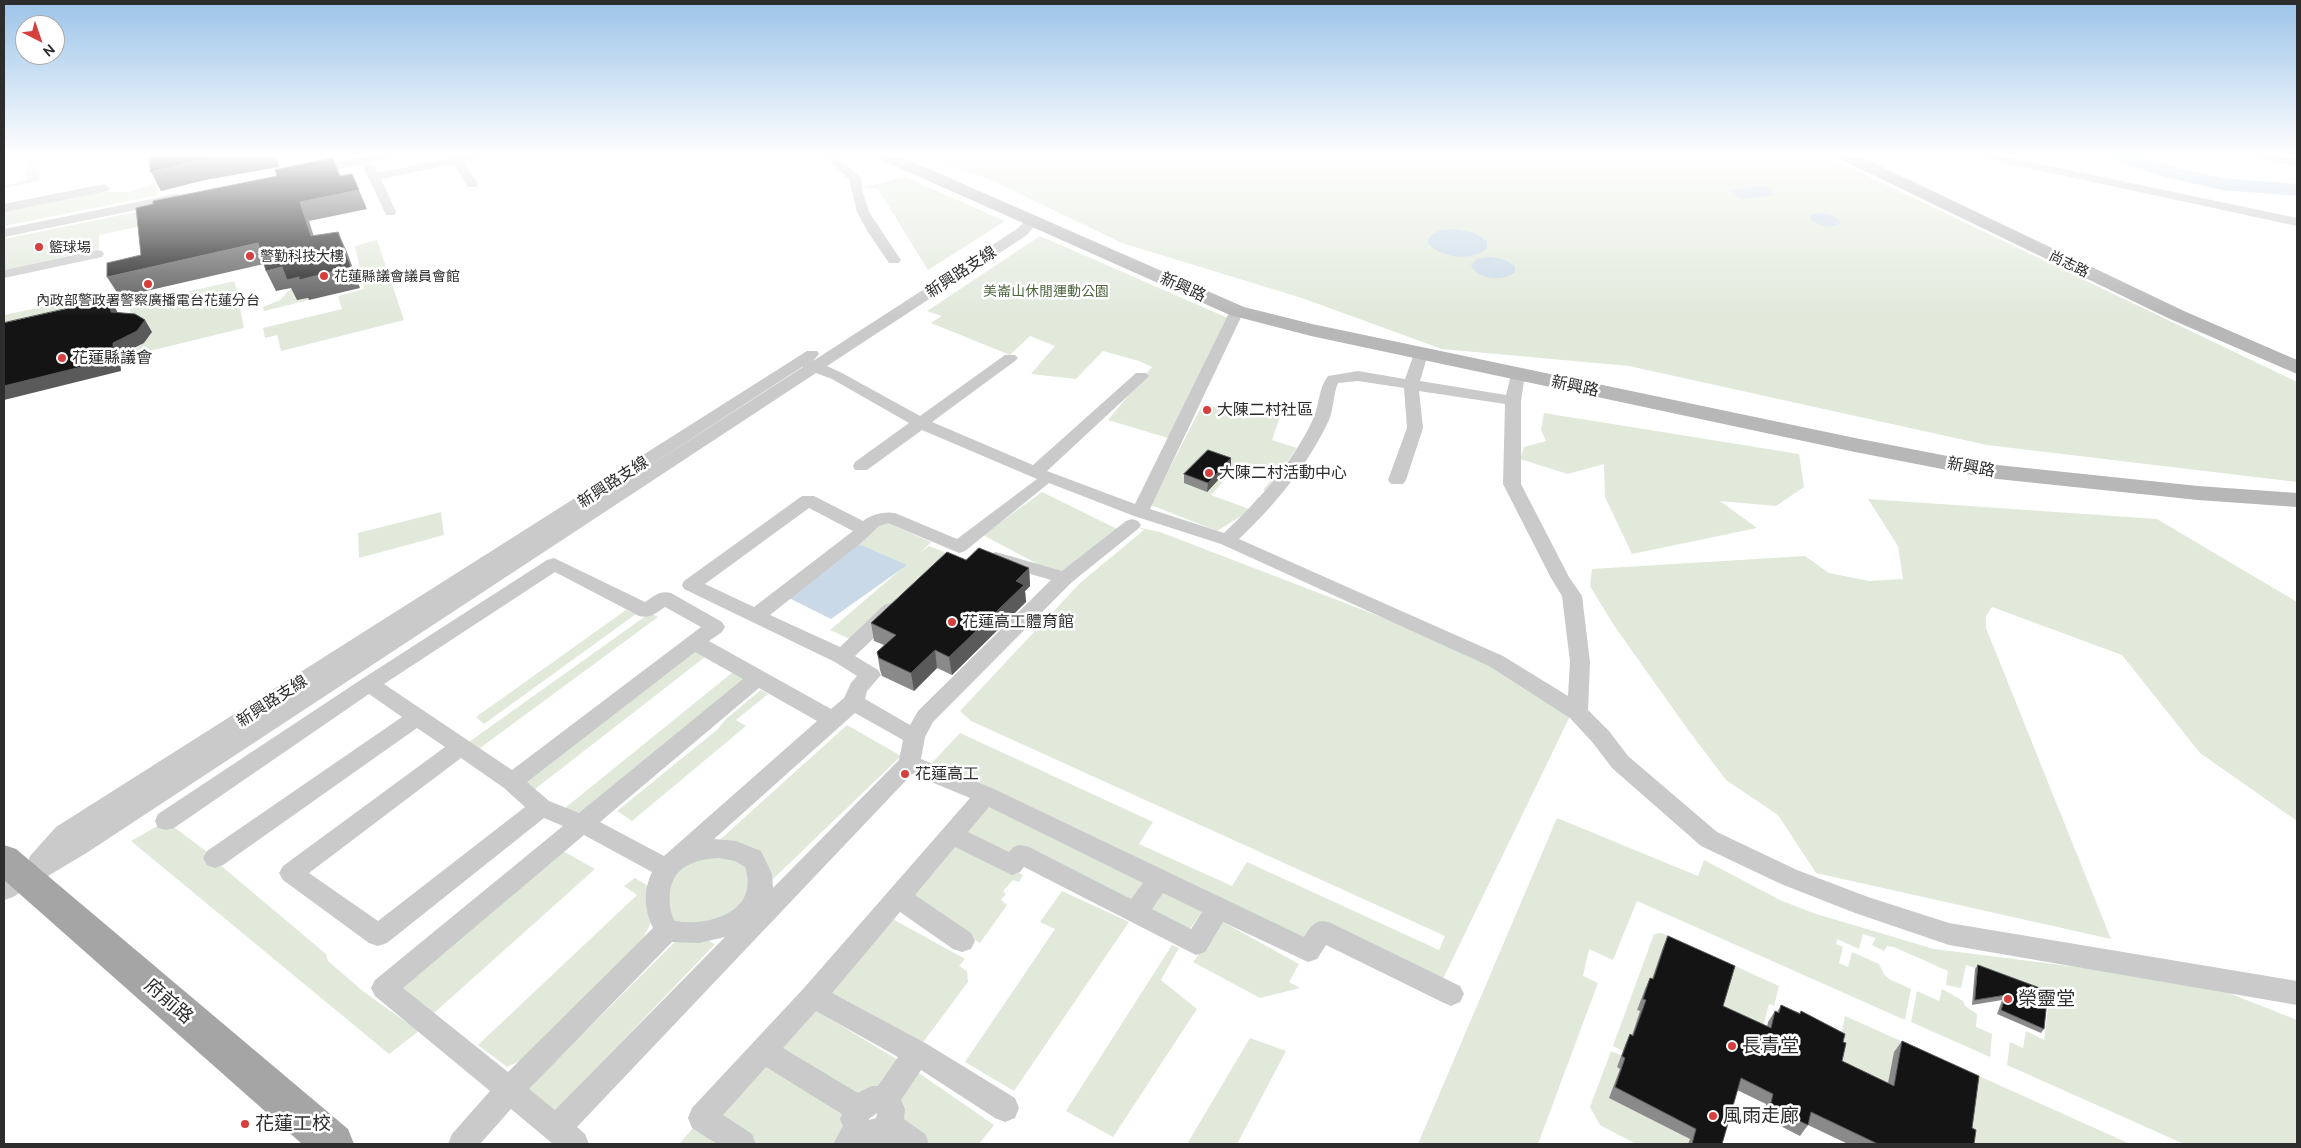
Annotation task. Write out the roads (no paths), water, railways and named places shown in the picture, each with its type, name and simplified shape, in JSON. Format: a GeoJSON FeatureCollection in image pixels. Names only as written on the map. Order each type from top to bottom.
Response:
{"type":"FeatureCollection","features":[{"type":"Feature","properties":{"kind":"main road","name":"府前路"},"geometry":{"type":"LineString","coordinates":[[11,875],[317,1139]]}},
{"type":"Feature","properties":{"kind":"street"},"geometry":{"type":"LineString","coordinates":[[4,233],[123,209]]}},
{"type":"Feature","properties":{"kind":"street"},"geometry":{"type":"LineString","coordinates":[[862,209],[872,230],[894,260]]}},
{"type":"Feature","properties":{"kind":"street","name":"新興路"},"geometry":{"type":"LineString","coordinates":[[1007,209],[1237,311],[1311,330],[1845,443],[1988,471],[2198,493],[2297,500]]}},
{"type":"Feature","properties":{"kind":"street","name":"尚志路"},"geometry":{"type":"LineString","coordinates":[[1955,209],[2177,315],[2297,368]]}},
{"type":"Feature","properties":{"kind":"street"},"geometry":{"type":"LineString","coordinates":[[2234,209],[2297,222]]}},
{"type":"Feature","properties":{"kind":"street","name":"新興路支線"},"geometry":{"type":"LineString","coordinates":[[11,875],[89,840],[809,364],[1022,232],[1033,220]]}},
{"type":"Feature","properties":{"kind":"street"},"geometry":{"type":"LineString","coordinates":[[4,274],[97,254]]}},
{"type":"Feature","properties":{"kind":"street"},"geometry":{"type":"LineString","coordinates":[[757,678],[384,988],[565,1136],[751,917],[908,763],[914,737],[925,717],[1065,578],[1136,518],[1237,311]]}},
{"type":"Feature","properties":{"kind":"street"},"geometry":{"type":"LineString","coordinates":[[1397,480],[1415,428],[1411,384],[1421,354]]}},
{"type":"Feature","properties":{"kind":"street"},"geometry":{"type":"LineString","coordinates":[[861,466],[922,424],[1010,358]]}},
{"type":"Feature","properties":{"kind":"street"},"geometry":{"type":"LineString","coordinates":[[809,364],[837,376],[922,424],[1038,478],[1136,518],[1227,540],[1496,661],[1577,712],[1601,737],[1620,762],[1709,839],[1789,877],[1864,906],[1949,934],[2297,993]]}},
{"type":"Feature","properties":{"kind":"street"},"geometry":{"type":"LineString","coordinates":[[1517,374],[1513,402],[1512,484],[1560,578],[1572,596],[1574,625],[1580,662],[1577,712]]}},
{"type":"Feature","properties":{"kind":"street"},"geometry":{"type":"LineString","coordinates":[[952,553],[1038,478],[1141,376]]}},
{"type":"Feature","properties":{"kind":"street"},"geometry":{"type":"LineString","coordinates":[[1227,540],[1259,510],[1286,480],[1322,417],[1329,385],[1333,379],[1358,376],[1513,402]]}},
{"type":"Feature","properties":{"kind":"street"},"geometry":{"type":"LineString","coordinates":[[751,917],[708,932],[687,934],[668,930],[662,922],[656,893],[657,885],[670,864],[834,721],[853,702],[858,688],[871,675],[842,657],[691,585],[808,500],[864,528]]}},
{"type":"Feature","properties":{"kind":"street"},"geometry":{"type":"LineString","coordinates":[[755,616],[856,538],[864,528],[873,522],[889,517],[952,553],[1065,578]]}},
{"type":"Feature","properties":{"kind":"street"},"geometry":{"type":"LineString","coordinates":[[166,821],[369,684],[554,564],[646,611],[664,598],[715,627],[512,782]]}},
{"type":"Feature","properties":{"kind":"street"},"geometry":{"type":"LineString","coordinates":[[842,657],[904,598]]}},
{"type":"Feature","properties":{"kind":"street"},"geometry":{"type":"LineString","coordinates":[[694,642],[834,721]]}},
{"type":"Feature","properties":{"kind":"street"},"geometry":{"type":"LineString","coordinates":[[369,684],[512,782],[540,806],[670,864],[702,849],[713,848],[738,850],[754,858],[761,874],[763,885],[751,917]]}},
{"type":"Feature","properties":{"kind":"street"},"geometry":{"type":"LineString","coordinates":[[853,702],[914,737]]}},
{"type":"Feature","properties":{"kind":"street"},"geometry":{"type":"LineString","coordinates":[[215,858],[418,717]]}},
{"type":"Feature","properties":{"kind":"street"},"geometry":{"type":"LineString","coordinates":[[460,747],[291,873],[378,935],[540,806]]}},
{"type":"Feature","properties":{"kind":"street"},"geometry":{"type":"LineString","coordinates":[[908,763],[986,795],[1158,880],[1308,951],[1322,931],[1451,994]]}},
{"type":"Feature","properties":{"kind":"street"},"geometry":{"type":"LineString","coordinates":[[742,1144],[702,1118],[813,996],[986,795]]}},
{"type":"Feature","properties":{"kind":"street"},"geometry":{"type":"LineString","coordinates":[[953,835],[1012,864],[1020,854],[1196,944],[1218,908]]}},
{"type":"Feature","properties":{"kind":"street"},"geometry":{"type":"LineString","coordinates":[[1135,913],[1158,880]]}},
{"type":"Feature","properties":{"kind":"street"},"geometry":{"type":"LineString","coordinates":[[898,897],[962,941]]}},
{"type":"Feature","properties":{"kind":"street"},"geometry":{"type":"LineString","coordinates":[[462,1144],[509,1090],[668,930]]}},
{"type":"Feature","properties":{"kind":"street"},"geometry":{"type":"LineString","coordinates":[[813,996],[917,1053],[1005,1108]]}},
{"type":"Feature","properties":{"kind":"street"},"geometry":{"type":"LineString","coordinates":[[763,1050],[861,1133],[876,1135],[917,1053]]}},
{"type":"Feature","properties":{"kind":"street"},"geometry":{"type":"LineString","coordinates":[[887,1113],[915,1144]]}},
{"type":"Feature","properties":{"kind":"water"},"geometry":{"type":"Polygon","coordinates":[[[1819,213],[1834,216],[1841,222],[1834,226],[1817,224],[1810,219],[1811,215],[1819,213]]]}},
{"type":"Feature","properties":{"kind":"water"},"geometry":{"type":"Polygon","coordinates":[[[1454,229],[1475,233],[1487,242],[1487,248],[1466,257],[1448,255],[1433,248],[1428,243],[1430,237],[1436,232],[1454,229]]]}},
{"type":"Feature","properties":{"kind":"water"},"geometry":{"type":"Polygon","coordinates":[[[1486,257],[1498,258],[1509,262],[1515,267],[1515,272],[1498,278],[1479,274],[1471,265],[1477,259],[1486,257]]]}},
{"type":"Feature","properties":{"kind":"water"},"geometry":{"type":"Polygon","coordinates":[[[859,544],[907,565],[831,619],[785,596],[859,544]]]}},
{"type":"Feature","properties":{"kind":"place","name":"籃球場"},"geometry":{"type":"Point","coordinates":[39,247]}},
{"type":"Feature","properties":{"kind":"place","name":"警勤科技大樓"},"geometry":{"type":"Point","coordinates":[250,256]}},
{"type":"Feature","properties":{"kind":"place","name":"花蓮縣議會議員會館"},"geometry":{"type":"Point","coordinates":[324,276]}},
{"type":"Feature","properties":{"kind":"place","name":"內政部警政署警察廣播電台花蓮分台"},"geometry":{"type":"Point","coordinates":[148,284]}},
{"type":"Feature","properties":{"kind":"place","name":"花蓮縣議會"},"geometry":{"type":"Point","coordinates":[62,358]}},
{"type":"Feature","properties":{"kind":"place","name":"大陳二村社區"},"geometry":{"type":"Point","coordinates":[1207,410]}},
{"type":"Feature","properties":{"kind":"place","name":"大陳二村活動中心"},"geometry":{"type":"Point","coordinates":[1209,473]}},
{"type":"Feature","properties":{"kind":"place","name":"花蓮高工體育館"},"geometry":{"type":"Point","coordinates":[952,622]}},
{"type":"Feature","properties":{"kind":"place","name":"花蓮高工"},"geometry":{"type":"Point","coordinates":[905,774]}},
{"type":"Feature","properties":{"kind":"place","name":"榮靈堂"},"geometry":{"type":"Point","coordinates":[2008,999]}},
{"type":"Feature","properties":{"kind":"place","name":"長青堂"},"geometry":{"type":"Point","coordinates":[1732,1046]}},
{"type":"Feature","properties":{"kind":"place","name":"風雨走廊"},"geometry":{"type":"Point","coordinates":[1713,1116]}},
{"type":"Feature","properties":{"kind":"place","name":"花蓮工校"},"geometry":{"type":"Point","coordinates":[245,1124]}},
{"type":"Feature","properties":{"kind":"park label","name":"美崙山休閒運動公園"},"geometry":{"type":"Point","coordinates":[1046,291]}}]}
